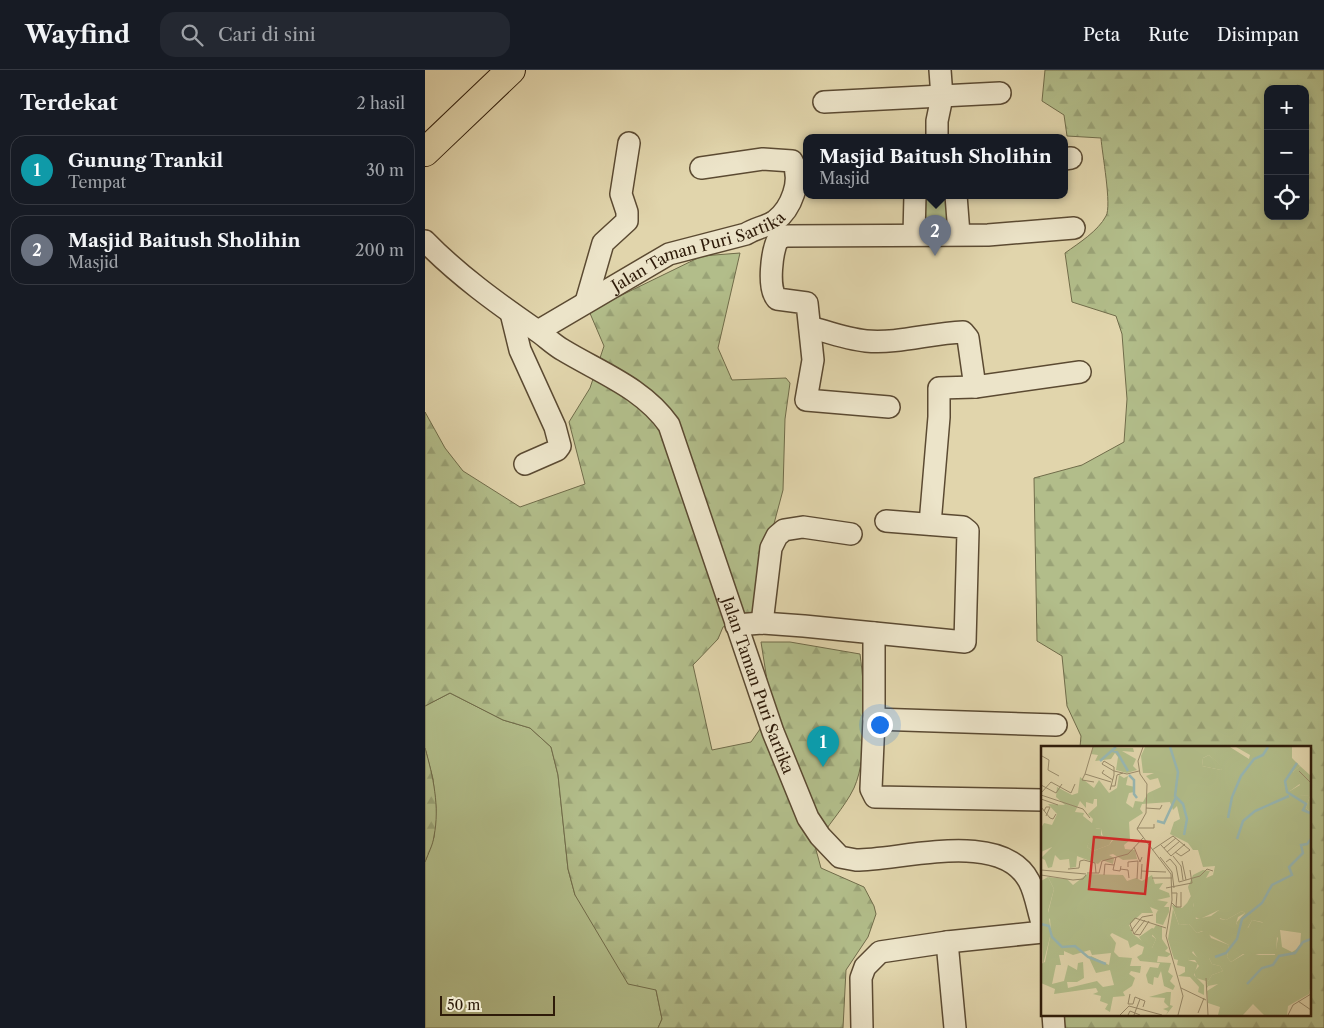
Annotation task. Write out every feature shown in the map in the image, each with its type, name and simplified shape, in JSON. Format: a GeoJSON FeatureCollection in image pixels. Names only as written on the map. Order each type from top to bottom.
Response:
{"type":"FeatureCollection","features":[{"type":"Feature","properties":{"kind":"main road"},"geometry":{"type":"LineString","coordinates":[[425,152],[511,70]]}},
{"type":"Feature","properties":{"kind":"street"},"geometry":{"type":"LineString","coordinates":[[937,134],[937,120],[942,97],[940,70]]}},
{"type":"Feature","properties":{"kind":"street"},"geometry":{"type":"LineString","coordinates":[[824,102],[1000,93]]}},
{"type":"Feature","properties":{"kind":"street","name":"Jalan Taman Puri Sartika"},"geometry":{"type":"LineString","coordinates":[[586,302],[603,243],[627,221],[627,212],[621,194],[629,143]]}},
{"type":"Feature","properties":{"kind":"street","name":"Jalan Taman Puri Sartika"},"geometry":{"type":"LineString","coordinates":[[537,331],[669,254],[746,234],[755,228],[773,222],[791,204],[796,177],[796,167],[792,161],[763,159],[701,168]]}},
{"type":"Feature","properties":{"kind":"street"},"geometry":{"type":"LineString","coordinates":[[914,235],[915,199]]}},
{"type":"Feature","properties":{"kind":"street"},"geometry":{"type":"LineString","coordinates":[[956,199],[959,234]]}},
{"type":"Feature","properties":{"kind":"street"},"geometry":{"type":"LineString","coordinates":[[889,407],[806,400],[813,360],[807,303],[777,299],[772,293],[771,285],[778,239],[814,235],[988,235],[1075,228]]}},
{"type":"Feature","properties":{"kind":"street","name":"Jalan Taman Puri Sartika"},"geometry":{"type":"LineString","coordinates":[[425,241],[450,267],[562,350],[631,388],[649,401],[669,425],[773,732],[808,818],[828,846],[840,857],[855,860],[963,851],[993,853],[1012,863],[1029,881],[1041,920]]}},
{"type":"Feature","properties":{"kind":"street"},"geometry":{"type":"LineString","coordinates":[[511,313],[520,350],[555,427],[560,446],[557,450],[525,464]]}},
{"type":"Feature","properties":{"kind":"street"},"geometry":{"type":"LineString","coordinates":[[810,327],[866,341],[894,340],[935,333],[963,332],[968,338],[975,388]]}},
{"type":"Feature","properties":{"kind":"street"},"geometry":{"type":"LineString","coordinates":[[930,524],[939,417],[939,388],[975,388],[1080,372]]}},
{"type":"Feature","properties":{"kind":"street"},"geometry":{"type":"LineString","coordinates":[[736,625],[762,623],[965,642],[968,531],[963,527],[886,521]]}},
{"type":"Feature","properties":{"kind":"street"},"geometry":{"type":"LineString","coordinates":[[762,623],[771,548],[777,536],[785,530],[803,527],[851,534]]}},
{"type":"Feature","properties":{"kind":"street"},"geometry":{"type":"LineString","coordinates":[[874,633],[874,719],[871,789],[875,798],[1041,800]]}},
{"type":"Feature","properties":{"kind":"street"},"geometry":{"type":"LineString","coordinates":[[874,719],[1056,725]]}},
{"type":"Feature","properties":{"kind":"street"},"geometry":{"type":"LineString","coordinates":[[863,1028],[861,978],[871,958],[880,952],[947,942],[1041,932]]}},
{"type":"Feature","properties":{"kind":"street"},"geometry":{"type":"LineString","coordinates":[[947,942],[955,1028]]}},
{"type":"Feature","properties":{"kind":"green space"},"geometry":{"type":"Polygon","coordinates":[[[1045,70],[1324,70],[1324,1028],[1061,1028],[1060,1016],[1311,1016],[1311,746],[1080,746],[1081,736],[1067,706],[1062,656],[1037,641],[1034,478],[1082,465],[1124,442],[1127,399],[1122,334],[1116,316],[1072,302],[1065,253],[1093,232],[1103,221],[1108,210],[1101,138],[1068,136],[1064,115],[1042,101],[1045,70]]]}},
{"type":"Feature","properties":{"kind":"green space"},"geometry":{"type":"Polygon","coordinates":[[[922,199],[949,199],[951,227],[923,229],[922,199]]]}},
{"type":"Feature","properties":{"kind":"green space"},"geometry":{"type":"Polygon","coordinates":[[[740,253],[718,348],[732,380],[786,378],[790,383],[785,419],[783,490],[763,565],[753,613],[723,627],[718,639],[693,665],[712,750],[751,742],[772,712],[761,642],[790,642],[860,654],[863,686],[864,740],[859,774],[854,788],[841,810],[815,846],[821,868],[864,887],[876,914],[868,937],[846,970],[843,1028],[658,1028],[662,1019],[656,990],[628,984],[575,895],[568,869],[558,775],[551,747],[530,728],[503,720],[450,693],[425,706],[425,412],[445,448],[463,471],[520,507],[585,484],[569,422],[590,388],[604,346],[589,311],[702,256],[740,253]]]}},
{"type":"Feature","properties":{"kind":"green space"},"geometry":{"type":"Polygon","coordinates":[[[450,693],[503,720],[530,728],[551,747],[558,775],[568,869],[575,895],[656,990],[662,1019],[658,1028],[425,1028],[425,862],[434,837],[436,808],[433,779],[425,748],[425,706],[450,693]]]}},
{"type":"Feature","properties":{"kind":"green space"},"geometry":{"type":"Polygon","coordinates":[[[425,748],[433,781],[436,825],[432,846],[425,862],[425,748]]]}},
{"type":"Feature","properties":{"kind":"place","name":"Masjid Baitush Sholihin"},"geometry":{"type":"Point","coordinates":[935,256]}},
{"type":"Feature","properties":{"kind":"place","name":"Gunung Trankil"},"geometry":{"type":"Point","coordinates":[823,767]}}]}
